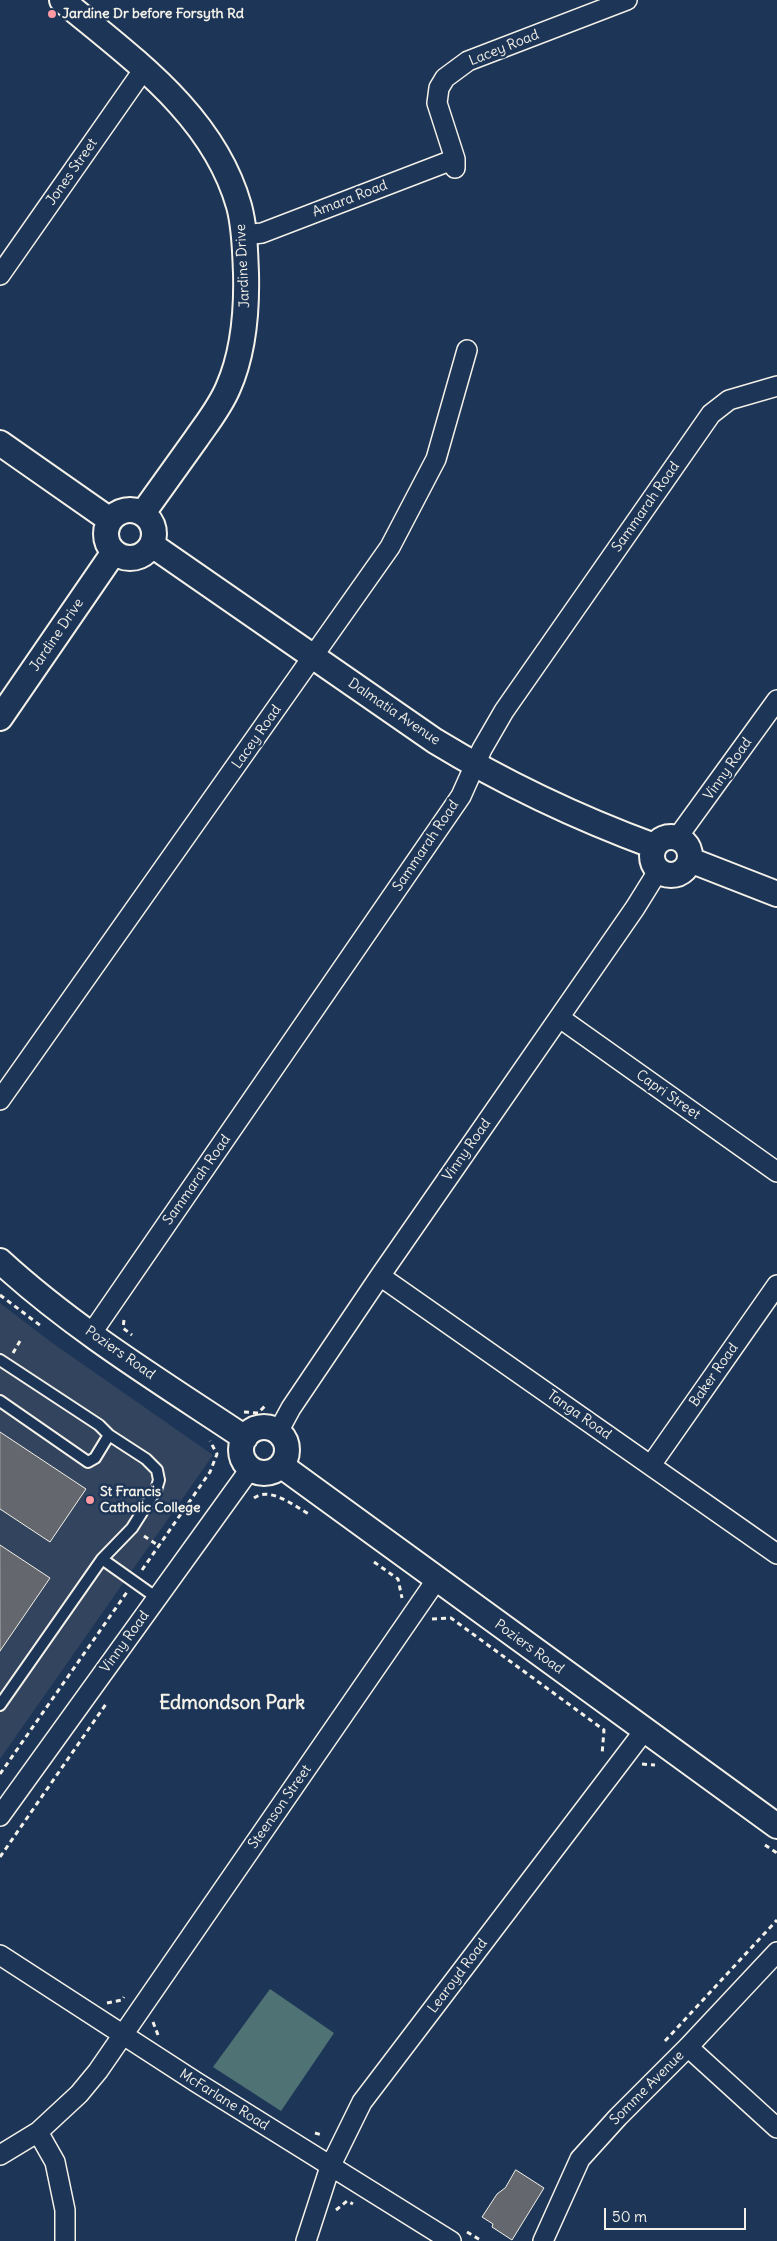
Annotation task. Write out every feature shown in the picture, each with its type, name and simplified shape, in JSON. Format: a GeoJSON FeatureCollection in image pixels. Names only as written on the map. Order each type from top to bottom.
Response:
{"type":"FeatureCollection","features":[{"type":"Feature","properties":{"kind":"street","name":"Jardine Drive"},"geometry":{"type":"LineString","coordinates":[[62,0],[144,69],[194,120],[226,171],[239,206],[244,235],[247,294],[245,322],[241,349],[228,389],[218,408],[143,513]]}},
{"type":"Feature","properties":{"kind":"street","name":"Lacey Road"},"geometry":{"type":"LineString","coordinates":[[455,164],[437,103],[439,88],[445,78],[468,61],[627,0]]}},
{"type":"Feature","properties":{"kind":"street","name":"Jones Street"},"geometry":{"type":"LineString","coordinates":[[0,275],[144,69]]}},
{"type":"Feature","properties":{"kind":"street","name":"Amara Road"},"geometry":{"type":"LineString","coordinates":[[244,235],[262,233],[455,164]]}},
{"type":"Feature","properties":{"kind":"street","name":"Lacey Road"},"geometry":{"type":"LineString","coordinates":[[0,1100],[390,547],[436,458],[467,350]]}},
{"type":"Feature","properties":{"kind":"street","name":"Sammarah Road"},"geometry":{"type":"LineString","coordinates":[[91,1334],[461,796],[482,749],[504,711],[711,414],[729,400],[777,386]]}},
{"type":"Feature","properties":{"kind":"street"},"geometry":{"type":"LineString","coordinates":[[0,443],[110,520]]}},
{"type":"Feature","properties":{"kind":"street"},"geometry":{"type":"LineString","coordinates":[[126,510],[143,513],[150,519],[154,527],[155,536],[152,545],[139,557],[130,559],[122,557],[114,552],[106,537],[106,528],[110,520],[126,510]]}},
{"type":"Feature","properties":{"kind":"street","name":"Dalmatia Avenue"},"geometry":{"type":"LineString","coordinates":[[152,545],[435,740],[475,765],[573,813],[654,846]]}},
{"type":"Feature","properties":{"kind":"street","name":"Jardine Drive"},"geometry":{"type":"LineString","coordinates":[[0,718],[114,552]]}},
{"type":"Feature","properties":{"kind":"street","name":"Vinny Road"},"geometry":{"type":"LineString","coordinates":[[677,838],[777,700]]}},
{"type":"Feature","properties":{"kind":"street"},"geometry":{"type":"LineString","coordinates":[[664,838],[677,838],[688,846],[690,860],[683,871],[677,874],[671,875],[658,871],[652,859],[654,846],[664,838]]}},
{"type":"Feature","properties":{"kind":"street"},"geometry":{"type":"LineString","coordinates":[[690,860],[777,894]]}},
{"type":"Feature","properties":{"kind":"street","name":"Vinny Road"},"geometry":{"type":"LineString","coordinates":[[278,1432],[291,1408],[380,1276],[560,1018],[658,871]]}},
{"type":"Feature","properties":{"kind":"street","name":"Capri Street"},"geometry":{"type":"LineString","coordinates":[[560,1018],[777,1172]]}},
{"type":"Feature","properties":{"kind":"street","name":"Poziers Road"},"geometry":{"type":"LineString","coordinates":[[0,1261],[26,1284],[91,1334],[244,1438]]}},
{"type":"Feature","properties":{"kind":"street","name":"Tanga Road"},"geometry":{"type":"LineString","coordinates":[[380,1276],[777,1554]]}},
{"type":"Feature","properties":{"kind":"street","name":"Baker Road"},"geometry":{"type":"LineString","coordinates":[[651,1465],[777,1284]]}},
{"type":"Feature","properties":{"kind":"street"},"geometry":{"type":"LineString","coordinates":[[264,1427],[278,1432],[284,1437],[288,1452],[282,1466],[263,1474],[250,1469],[242,1458],[244,1438],[256,1429],[264,1427]]}},
{"type":"Feature","properties":{"kind":"street","name":"Poziers Road"},"geometry":{"type":"LineString","coordinates":[[282,1466],[644,1731],[769,1834]]}},
{"type":"Feature","properties":{"kind":"street","name":"Vinny Road"},"geometry":{"type":"LineString","coordinates":[[0,1816],[250,1469]]}},
{"type":"Feature","properties":{"kind":"street","name":"Steenson Street"},"geometry":{"type":"LineString","coordinates":[[0,2155],[38,2132],[79,2094],[98,2071],[437,1579]]}},
{"type":"Feature","properties":{"kind":"street","name":"Learoyd Road"},"geometry":{"type":"LineString","coordinates":[[306,2241],[330,2167],[362,2102],[644,1731]]}},
{"type":"Feature","properties":{"kind":"street","name":"Somme Avenue"},"geometry":{"type":"LineString","coordinates":[[543,2241],[580,2159],[777,1952]]}},
{"type":"Feature","properties":{"kind":"street","name":"McFarlane Road"},"geometry":{"type":"LineString","coordinates":[[0,1955],[330,2167],[451,2241]]}},
{"type":"Feature","properties":{"kind":"street"},"geometry":{"type":"LineString","coordinates":[[688,2047],[777,2128]]}},
{"type":"Feature","properties":{"kind":"street"},"geometry":{"type":"LineString","coordinates":[[38,2132],[55,2162],[65,2210],[65,2241]]}},
{"type":"Feature","properties":{"kind":"lane"},"geometry":{"type":"LineString","coordinates":[[0,1360],[99,1425],[109,1435],[146,1459],[157,1470],[159,1480],[156,1490],[132,1528],[102,1559],[0,1704]]}},
{"type":"Feature","properties":{"kind":"lane"},"geometry":{"type":"LineString","coordinates":[[0,1401],[88,1462],[95,1458],[109,1435]]}},
{"type":"Feature","properties":{"kind":"lane"},"geometry":{"type":"LineString","coordinates":[[102,1559],[157,1598]]}},
{"type":"Feature","properties":{"kind":"path"},"geometry":{"type":"LineString","coordinates":[[0,1295],[45,1328]]}},
{"type":"Feature","properties":{"kind":"path"},"geometry":{"type":"LineString","coordinates":[[112,1304],[124,1311],[123,1328],[136,1339]]}},
{"type":"Feature","properties":{"kind":"path"},"geometry":{"type":"LineString","coordinates":[[242,1412],[258,1413],[266,1405]]}},
{"type":"Feature","properties":{"kind":"path"},"geometry":{"type":"LineString","coordinates":[[0,1774],[210,1472],[217,1454],[209,1440]]}},
{"type":"Feature","properties":{"kind":"path"},"geometry":{"type":"LineString","coordinates":[[252,1500],[257,1496],[274,1495],[311,1515]]}},
{"type":"Feature","properties":{"kind":"path"},"geometry":{"type":"LineString","coordinates":[[368,1557],[398,1579],[402,1599]]}},
{"type":"Feature","properties":{"kind":"path"},"geometry":{"type":"LineString","coordinates":[[430,1619],[451,1618],[604,1730],[602,1755],[596,1763]]}},
{"type":"Feature","properties":{"kind":"path"},"geometry":{"type":"LineString","coordinates":[[0,1857],[110,1699]]}},
{"type":"Feature","properties":{"kind":"path"},"geometry":{"type":"LineString","coordinates":[[638,1764],[653,1764],[661,1769]]}},
{"type":"Feature","properties":{"kind":"path"},"geometry":{"type":"LineString","coordinates":[[769,1834],[777,1853]]}},
{"type":"Feature","properties":{"kind":"path"},"geometry":{"type":"LineString","coordinates":[[156,2015],[153,2023],[160,2038]]}},
{"type":"Feature","properties":{"kind":"path"},"geometry":{"type":"LineString","coordinates":[[313,2133],[322,2135],[324,2132]]}},
{"type":"Feature","properties":{"kind":"path"},"geometry":{"type":"LineString","coordinates":[[332,2218],[335,2211],[346,2201],[355,2204]]}},
{"type":"Feature","properties":{"kind":"shaded area","name":"St Francis Catholic College"},"geometry":{"type":"Polygon","coordinates":[[[0,1303],[51,1342],[213,1455],[0,1759],[0,1303]]]}},
{"type":"Feature","properties":{"kind":"green space"},"geometry":{"type":"Polygon","coordinates":[[[270,1989],[334,2033],[281,2111],[213,2067],[270,1989]]]}},
{"type":"Feature","properties":{"kind":"building"},"geometry":{"type":"Polygon","coordinates":[[[0,1432],[86,1489],[50,1542],[0,1509],[0,1432]]]}},
{"type":"Feature","properties":{"kind":"building"},"geometry":{"type":"Polygon","coordinates":[[[0,1545],[50,1578],[0,1651],[0,1545]]]}},
{"type":"Feature","properties":{"kind":"building"},"geometry":{"type":"Polygon","coordinates":[[[516,2170],[544,2188],[512,2240],[492,2227],[493,2224],[482,2217],[497,2194],[505,2188],[516,2170]]]}},
{"type":"Feature","properties":{"kind":"place","name":"Jardine Dr before Forsyth Rd"},"geometry":{"type":"Point","coordinates":[52,14]}},
{"type":"Feature","properties":{"kind":"place","name":"St Francis Catholic College"},"geometry":{"type":"Point","coordinates":[90,1500]}},
{"type":"Feature","properties":{"kind":"district","name":"Edmondson Park"},"geometry":{"type":"Point","coordinates":[232,1704]}}]}
